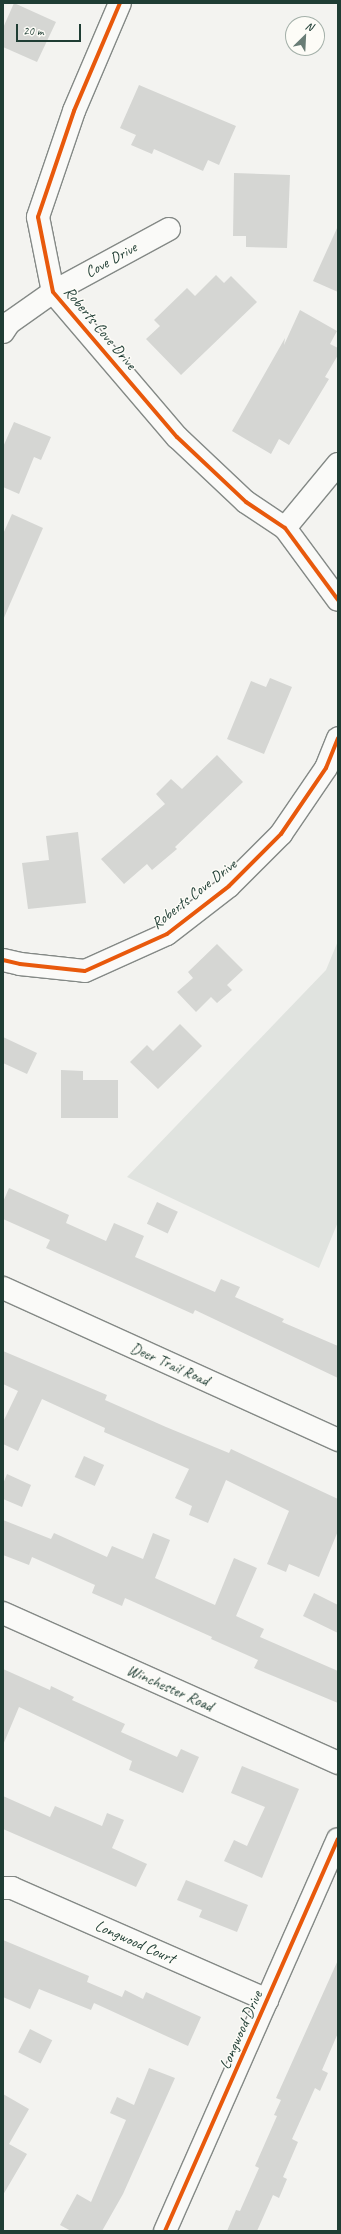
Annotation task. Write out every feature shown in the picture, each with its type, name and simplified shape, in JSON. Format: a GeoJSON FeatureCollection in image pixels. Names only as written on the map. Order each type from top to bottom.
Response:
{"type":"FeatureCollection","features":[{"type":"Feature","properties":{"kind":"street","name":"Roberts Cove Drive"},"geometry":{"type":"LineString","coordinates":[[120,3],[74,111],[38,217],[53,292],[177,438],[246,502],[284,528],[338,600]]}},
{"type":"Feature","properties":{"kind":"street","name":"Cove Drive"},"geometry":{"type":"LineString","coordinates":[[53,292],[169,229]]}},
{"type":"Feature","properties":{"kind":"street","name":"Roberts Cove Drive"},"geometry":{"type":"LineString","coordinates":[[3,332],[9,323],[53,292]]}},
{"type":"Feature","properties":{"kind":"street"},"geometry":{"type":"LineString","coordinates":[[284,528],[338,464]]}},
{"type":"Feature","properties":{"kind":"street","name":"Roberts Cove Drive"},"geometry":{"type":"LineString","coordinates":[[3,960],[20,964],[85,971],[167,934],[229,886],[281,834],[326,768],[338,738]]}},
{"type":"Feature","properties":{"kind":"street","name":"Deer Trail Road"},"geometry":{"type":"LineString","coordinates":[[3,1288],[338,1440]]}},
{"type":"Feature","properties":{"kind":"street","name":"Winchester Road"},"geometry":{"type":"LineString","coordinates":[[3,1613],[338,1763]]}},
{"type":"Feature","properties":{"kind":"street","name":"Longwood Drive"},"geometry":{"type":"LineString","coordinates":[[166,2231],[338,1839]]}},
{"type":"Feature","properties":{"kind":"street","name":"Longwood Court"},"geometry":{"type":"LineString","coordinates":[[3,1888],[12,1888],[267,2000]]}},
{"type":"Feature","properties":{"kind":"shaded area"},"geometry":{"type":"Polygon","coordinates":[[[338,941],[338,1222],[319,1268],[127,1177],[326,970],[338,941]]]}},
{"type":"Feature","properties":{"kind":"building"},"geometry":{"type":"Polygon","coordinates":[[[14,3],[56,22],[37,62],[3,47],[3,28],[14,3]]]}},
{"type":"Feature","properties":{"kind":"building"},"geometry":{"type":"Polygon","coordinates":[[[139,85],[236,126],[219,165],[208,160],[203,171],[154,149],[152,154],[131,145],[136,135],[120,128],[139,85]]]}},
{"type":"Feature","properties":{"kind":"building"},"geometry":{"type":"Polygon","coordinates":[[[234,173],[290,175],[287,248],[246,247],[246,236],[233,236],[234,173]]]}},
{"type":"Feature","properties":{"kind":"building"},"geometry":{"type":"Polygon","coordinates":[[[338,226],[338,292],[313,281],[338,226]]]}},
{"type":"Feature","properties":{"kind":"building"},"geometry":{"type":"Polygon","coordinates":[[[216,275],[224,283],[231,276],[257,302],[181,375],[146,339],[160,326],[154,320],[187,288],[195,296],[216,275]]]}},
{"type":"Feature","properties":{"kind":"building"},"geometry":{"type":"Polygon","coordinates":[[[300,310],[337,331],[330,344],[338,348],[338,355],[325,377],[329,379],[289,445],[279,439],[271,454],[232,431],[285,338],[284,345],[300,310]]]}},
{"type":"Feature","properties":{"kind":"building"},"geometry":{"type":"Polygon","coordinates":[[[14,422],[51,437],[41,460],[34,457],[19,494],[3,487],[3,447],[14,422]]]}},
{"type":"Feature","properties":{"kind":"building"},"geometry":{"type":"Polygon","coordinates":[[[12,514],[43,528],[3,620],[3,534],[12,514]]]}},
{"type":"Feature","properties":{"kind":"building"},"geometry":{"type":"Polygon","coordinates":[[[270,678],[292,687],[264,754],[227,739],[251,681],[266,687],[270,678]]]}},
{"type":"Feature","properties":{"kind":"building"},"geometry":{"type":"Polygon","coordinates":[[[217,755],[243,782],[175,847],[177,849],[152,870],[147,864],[124,884],[101,859],[165,804],[156,794],[171,779],[182,789],[217,755]]]}},
{"type":"Feature","properties":{"kind":"building"},"geometry":{"type":"Polygon","coordinates":[[[78,832],[86,903],[28,909],[22,863],[49,860],[46,836],[78,832]]]}},
{"type":"Feature","properties":{"kind":"building"},"geometry":{"type":"Polygon","coordinates":[[[217,944],[243,970],[227,985],[232,990],[217,1003],[211,997],[196,1012],[177,992],[193,978],[188,972],[217,944]]]}},
{"type":"Feature","properties":{"kind":"building"},"geometry":{"type":"Polygon","coordinates":[[[180,1024],[202,1046],[158,1089],[130,1062],[147,1045],[153,1051],[180,1024]]]}},
{"type":"Feature","properties":{"kind":"building"},"geometry":{"type":"Polygon","coordinates":[[[3,1037],[37,1053],[27,1074],[3,1063],[3,1037]]]}},
{"type":"Feature","properties":{"kind":"building"},"geometry":{"type":"Polygon","coordinates":[[[61,1070],[83,1071],[83,1080],[118,1080],[118,1118],[61,1118],[61,1070]]]}},
{"type":"Feature","properties":{"kind":"building"},"geometry":{"type":"Polygon","coordinates":[[[9,1188],[69,1215],[66,1223],[106,1241],[114,1223],[144,1236],[135,1257],[215,1292],[221,1279],[240,1287],[235,1297],[284,1319],[282,1322],[338,1346],[338,1378],[195,1310],[193,1314],[46,1248],[50,1240],[3,1219],[3,1202],[9,1188]]]}},
{"type":"Feature","properties":{"kind":"building"},"geometry":{"type":"Polygon","coordinates":[[[157,1202],[178,1212],[168,1233],[147,1224],[157,1202]]]}},
{"type":"Feature","properties":{"kind":"building"},"geometry":{"type":"Polygon","coordinates":[[[3,1351],[107,1395],[105,1400],[166,1427],[229,1453],[231,1449],[338,1499],[338,1531],[319,1577],[289,1564],[286,1572],[267,1564],[289,1511],[226,1480],[208,1523],[189,1515],[192,1506],[175,1498],[189,1469],[104,1432],[105,1428],[42,1399],[18,1451],[3,1444],[3,1422],[18,1391],[3,1384],[3,1351]]]}},
{"type":"Feature","properties":{"kind":"building"},"geometry":{"type":"Polygon","coordinates":[[[84,1456],[104,1465],[95,1486],[75,1477],[84,1456]]]}},
{"type":"Feature","properties":{"kind":"building"},"geometry":{"type":"Polygon","coordinates":[[[7,1474],[31,1485],[22,1507],[3,1499],[3,1484],[7,1474]]]}},
{"type":"Feature","properties":{"kind":"building"},"geometry":{"type":"Polygon","coordinates":[[[3,1520],[51,1539],[54,1533],[107,1557],[112,1546],[143,1559],[153,1533],[170,1540],[155,1578],[215,1605],[234,1558],[257,1568],[236,1616],[264,1629],[260,1637],[338,1671],[338,1703],[254,1668],[258,1660],[211,1639],[212,1637],[125,1598],[122,1606],[92,1593],[95,1585],[32,1557],[29,1565],[3,1555],[3,1520]]]}},
{"type":"Feature","properties":{"kind":"building"},"geometry":{"type":"Polygon","coordinates":[[[314,1593],[338,1605],[338,1633],[303,1616],[314,1593]]]}},
{"type":"Feature","properties":{"kind":"building"},"geometry":{"type":"Polygon","coordinates":[[[3,1669],[50,1690],[51,1686],[74,1697],[72,1700],[125,1724],[121,1732],[177,1757],[181,1749],[199,1757],[183,1793],[129,1770],[132,1761],[19,1707],[3,1745],[3,1669]]]}},
{"type":"Feature","properties":{"kind":"building"},"geometry":{"type":"Polygon","coordinates":[[[242,1766],[299,1789],[262,1878],[224,1861],[234,1840],[247,1846],[265,1807],[231,1793],[242,1766]]]}},
{"type":"Feature","properties":{"kind":"building"},"geometry":{"type":"Polygon","coordinates":[[[3,1796],[50,1817],[55,1806],[102,1826],[107,1813],[124,1820],[112,1848],[147,1864],[136,1887],[3,1829],[3,1796]]]}},
{"type":"Feature","properties":{"kind":"building"},"geometry":{"type":"Polygon","coordinates":[[[186,1880],[248,1905],[237,1932],[199,1917],[202,1910],[177,1900],[186,1880]]]}},
{"type":"Feature","properties":{"kind":"building"},"geometry":{"type":"Polygon","coordinates":[[[3,1940],[89,1976],[87,1982],[122,1997],[125,1990],[143,1999],[146,1992],[201,2017],[188,2046],[94,2003],[91,2010],[39,1989],[30,2009],[3,1997],[3,1940]]]}},
{"type":"Feature","properties":{"kind":"building"},"geometry":{"type":"Polygon","coordinates":[[[338,1960],[338,2033],[322,2070],[328,2073],[320,2091],[315,2088],[292,2139],[298,2142],[283,2177],[287,2179],[279,2198],[273,2195],[257,2231],[227,2231],[236,2210],[240,2211],[259,2168],[255,2166],[277,2116],[274,2115],[281,2100],[276,2098],[338,1960]]]}},
{"type":"Feature","properties":{"kind":"building"},"geometry":{"type":"Polygon","coordinates":[[[30,2029],[52,2040],[40,2064],[18,2052],[30,2029]]]}},
{"type":"Feature","properties":{"kind":"building"},"geometry":{"type":"Polygon","coordinates":[[[149,2068],[175,2078],[123,2194],[102,2231],[71,2231],[60,2225],[77,2194],[91,2202],[126,2120],[110,2113],[117,2097],[134,2105],[149,2068]]]}},
{"type":"Feature","properties":{"kind":"building"},"geometry":{"type":"Polygon","coordinates":[[[3,2094],[29,2109],[9,2144],[27,2154],[3,2195],[3,2094]]]}},
{"type":"Feature","properties":{"kind":"cycle path"},"geometry":{"type":"LineString","coordinates":[[120,3],[74,111],[38,217],[53,292],[177,437],[246,502],[285,528],[338,600]]}},
{"type":"Feature","properties":{"kind":"cycle path"},"geometry":{"type":"LineString","coordinates":[[3,960],[20,964],[85,971],[167,934],[229,886],[281,834],[326,768],[338,738]]}},
{"type":"Feature","properties":{"kind":"cycle path"},"geometry":{"type":"LineString","coordinates":[[165,2231],[338,1839]]}}]}
